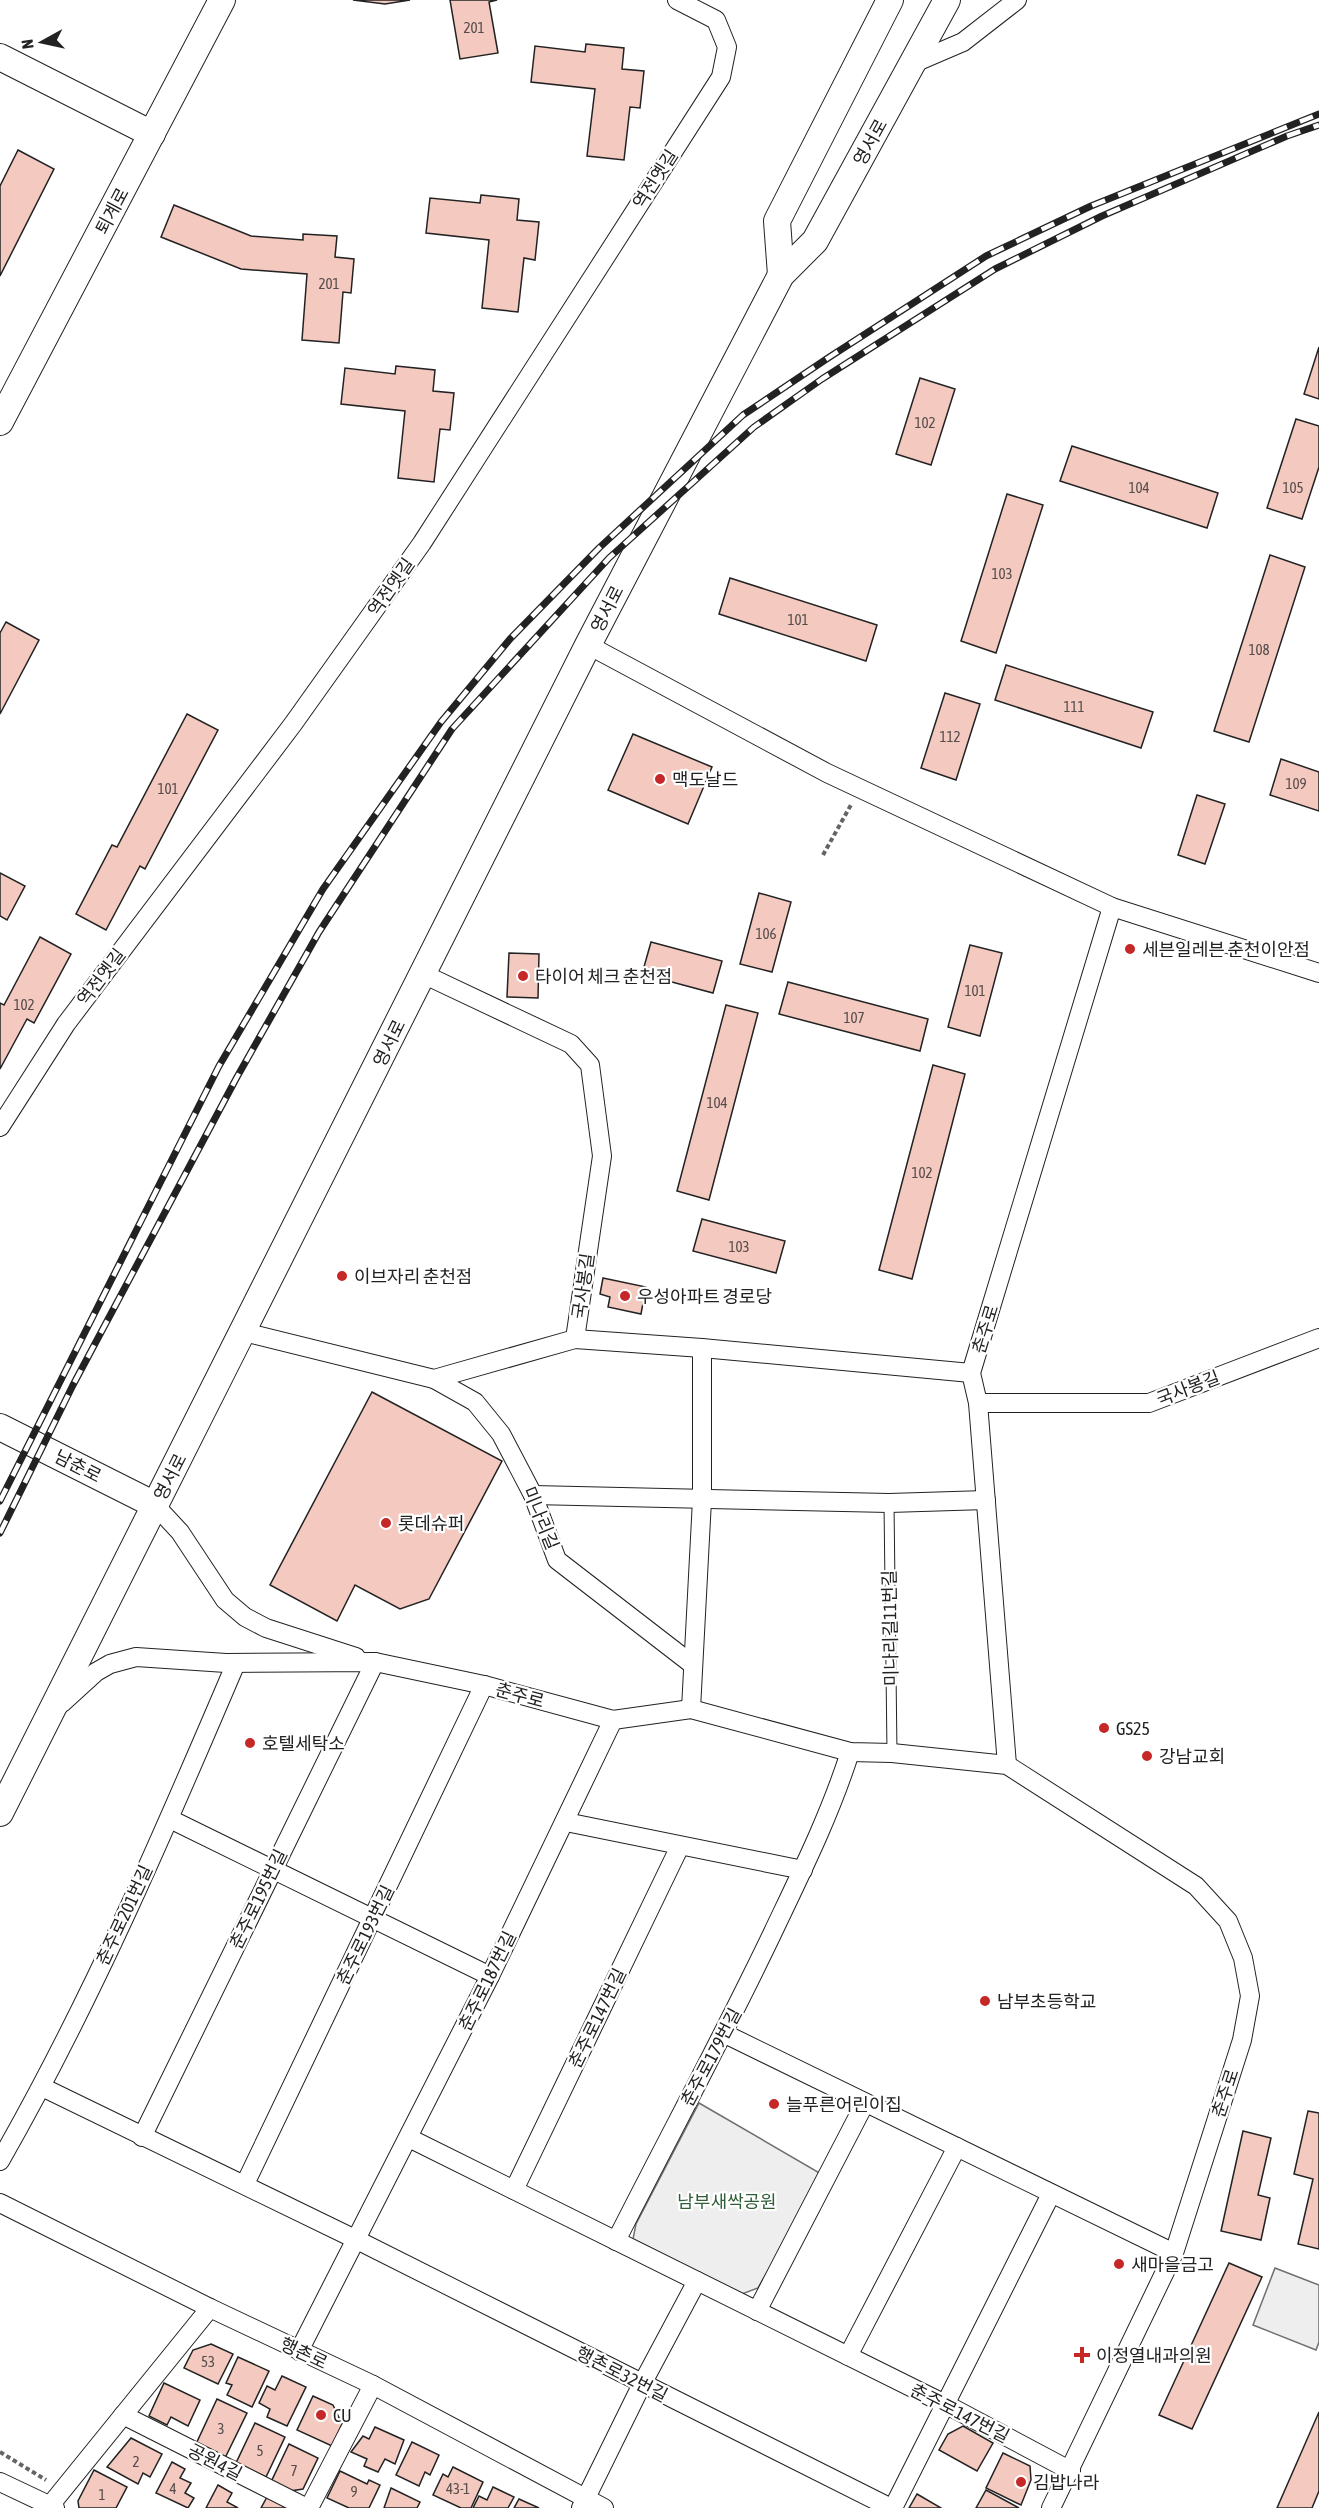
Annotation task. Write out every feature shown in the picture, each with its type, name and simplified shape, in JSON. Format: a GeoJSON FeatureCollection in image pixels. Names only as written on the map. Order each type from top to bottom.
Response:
{"type":"FeatureCollection","features":[{"type":"Feature","properties":{"kind":"street","name":"퇴계로"},"geometry":{"type":"LineString","coordinates":[[0,422],[222,0]]}},
{"type":"Feature","properties":{"kind":"street"},"geometry":{"type":"LineString","coordinates":[[677,0],[703,6]]}},
{"type":"Feature","properties":{"kind":"street"},"geometry":{"type":"LineString","coordinates":[[781,274],[777,221],[890,0]]}},
{"type":"Feature","properties":{"kind":"street","name":"영서로"},"geometry":{"type":"LineString","coordinates":[[0,1813],[588,645],[781,274],[815,242],[947,0]]}},
{"type":"Feature","properties":{"kind":"street"},"geometry":{"type":"LineString","coordinates":[[914,63],[963,42],[1017,0]]}},
{"type":"Feature","properties":{"kind":"street","name":"역전옛길"},"geometry":{"type":"LineString","coordinates":[[0,1127],[66,1024],[293,724],[422,543],[721,77],[727,47],[716,20],[703,6]]}},
{"type":"Feature","properties":{"kind":"street"},"geometry":{"type":"LineString","coordinates":[[0,57],[152,134]]}},
{"type":"Feature","properties":{"kind":"street"},"geometry":{"type":"LineString","coordinates":[[588,645],[860,788],[1112,907],[1319,973]]}},
{"type":"Feature","properties":{"kind":"street","name":"춘주로"},"geometry":{"type":"LineString","coordinates":[[1007,1765],[978,1403],[971,1373],[1112,907]]}},
{"type":"Feature","properties":{"kind":"street","name":"국사봉길"},"geometry":{"type":"LineString","coordinates":[[423,974],[572,1044],[590,1065],[602,1156],[575,1339],[702,1348],[971,1373]]}},
{"type":"Feature","properties":{"kind":"street","name":"미나리길"},"geometry":{"type":"LineString","coordinates":[[244,1332],[434,1379],[475,1402],[501,1434],[533,1495],[557,1560],[693,1665]]}},
{"type":"Feature","properties":{"kind":"street","name":"국사봉길"},"geometry":{"type":"LineString","coordinates":[[978,1403],[1149,1403],[1319,1338]]}},
{"type":"Feature","properties":{"kind":"street","name":"미나리길"},"geometry":{"type":"LineString","coordinates":[[434,1379],[575,1339]]}},
{"type":"Feature","properties":{"kind":"street"},"geometry":{"type":"LineString","coordinates":[[691,1709],[702,1500],[702,1348]]}},
{"type":"Feature","properties":{"kind":"street","name":"남춘로"},"geometry":{"type":"LineString","coordinates":[[0,1427],[155,1505]]}},
{"type":"Feature","properties":{"kind":"street"},"geometry":{"type":"LineString","coordinates":[[533,1495],[889,1503],[986,1500]]}},
{"type":"Feature","properties":{"kind":"street"},"geometry":{"type":"LineString","coordinates":[[155,1505],[180,1532],[225,1600],[244,1617],[286,1636],[375,1662]]}},
{"type":"Feature","properties":{"kind":"street","name":"춘주로"},"geometry":{"type":"LineString","coordinates":[[49,1718],[79,1685],[96,1672],[121,1660],[136,1657],[236,1663],[375,1662],[484,1685],[613,1720],[691,1709],[850,1752],[892,1753],[1007,1765],[1196,1886],[1228,1922],[1243,1958],[1250,1996],[1242,2040],[1174,2253],[1071,2471],[1051,2508]]}},
{"type":"Feature","properties":{"kind":"street","name":"춘주로195번길"},"geometry":{"type":"LineString","coordinates":[[142,2137],[375,1662]]}},
{"type":"Feature","properties":{"kind":"street","name":"춘주로201번길"},"geometry":{"type":"LineString","coordinates":[[0,2161],[42,2087],[170,1819],[236,1663]]}},
{"type":"Feature","properties":{"kind":"street","name":"춘주로193번길"},"geometry":{"type":"LineString","coordinates":[[245,2184],[484,1685]]}},
{"type":"Feature","properties":{"kind":"street","name":"춘주로187번길"},"geometry":{"type":"LineString","coordinates":[[299,2351],[490,1976],[566,1822],[613,1720]]}},
{"type":"Feature","properties":{"kind":"street","name":"춘주로179번길"},"geometry":{"type":"LineString","coordinates":[[616,2241],[725,2034],[803,1870],[836,1795],[850,1752]]}},
{"type":"Feature","properties":{"kind":"street"},"geometry":{"type":"LineString","coordinates":[[170,1819],[490,1976]]}},
{"type":"Feature","properties":{"kind":"street"},"geometry":{"type":"LineString","coordinates":[[566,1822],[803,1870]]}},
{"type":"Feature","properties":{"kind":"street","name":"춘주로147번길"},"geometry":{"type":"LineString","coordinates":[[514,2190],[680,1846]]}},
{"type":"Feature","properties":{"kind":"street"},"geometry":{"type":"LineString","coordinates":[[725,2034],[1174,2253]]}},
{"type":"Feature","properties":{"kind":"street"},"geometry":{"type":"LineString","coordinates":[[42,2087],[355,2239]]}},
{"type":"Feature","properties":{"kind":"street"},"geometry":{"type":"LineString","coordinates":[[757,2311],[866,2103]]}},
{"type":"Feature","properties":{"kind":"street","name":"춘주로147번길"},"geometry":{"type":"LineString","coordinates":[[409,2138],[947,2405],[1071,2471]]}},
{"type":"Feature","properties":{"kind":"street"},"geometry":{"type":"LineString","coordinates":[[848,2356],[957,2147]]}},
{"type":"Feature","properties":{"kind":"street","name":"행촌로32번길"},"geometry":{"type":"LineString","coordinates":[[355,2239],[892,2508],[947,2405],[1051,2194]]}},
{"type":"Feature","properties":{"kind":"street","name":"행촌로"},"geometry":{"type":"LineString","coordinates":[[0,2203],[210,2308],[373,2385],[583,2503],[604,2508]]}},
{"type":"Feature","properties":{"kind":"street"},"geometry":{"type":"LineString","coordinates":[[583,2503],[642,2384],[697,2281]]}},
{"type":"Feature","properties":{"kind":"street"},"geometry":{"type":"LineString","coordinates":[[0,2482],[51,2507],[62,2490],[210,2308]]}},
{"type":"Feature","properties":{"kind":"street"},"geometry":{"type":"LineString","coordinates":[[308,2508],[373,2385]]}},
{"type":"Feature","properties":{"kind":"street","name":"공원4길"},"geometry":{"type":"LineString","coordinates":[[123,2415],[308,2508]]}},
{"type":"Feature","properties":{"kind":"lane","name":"미나리길11번길"},"geometry":{"type":"LineString","coordinates":[[889,1503],[892,1753]]}},
{"type":"Feature","properties":{"kind":"path"},"geometry":{"type":"LineString","coordinates":[[824,855],[860,788]]}},
{"type":"Feature","properties":{"kind":"path"},"geometry":{"type":"LineString","coordinates":[[0,2452],[62,2490]]}},
{"type":"Feature","properties":{"kind":"green space","name":"남부새싹공원"},"geometry":{"type":"Polygon","coordinates":[[[699,2103],[823,2175],[758,2288],[742,2294],[633,2239],[636,2224],[699,2103]]]}},
{"type":"Feature","properties":{"kind":"green space"},"geometry":{"type":"Polygon","coordinates":[[[1275,2268],[1319,2285],[1319,2342],[1316,2350],[1253,2325],[1275,2268]]]}},
{"type":"Feature","properties":{"kind":"building"},"geometry":{"type":"Polygon","coordinates":[[[353,0],[410,0],[385,4],[353,0]]]}},
{"type":"Feature","properties":{"kind":"building"},"geometry":{"type":"Polygon","coordinates":[[[450,0],[497,0],[489,2],[498,53],[460,59],[450,0]]]}},
{"type":"Feature","properties":{"kind":"building"},"geometry":{"type":"Polygon","coordinates":[[[586,44],[624,48],[622,69],[644,71],[640,108],[630,107],[624,160],[587,156],[595,89],[531,82],[535,46],[585,52],[586,44]]]}},
{"type":"Feature","properties":{"kind":"building"},"geometry":{"type":"Polygon","coordinates":[[[18,150],[54,169],[0,276],[0,186],[18,150]]]}},
{"type":"Feature","properties":{"kind":"building"},"geometry":{"type":"Polygon","coordinates":[[[481,195],[519,199],[517,220],[539,222],[535,260],[524,258],[518,312],[482,308],[489,240],[426,233],[430,198],[480,203],[481,195]]]}},
{"type":"Feature","properties":{"kind":"building"},"geometry":{"type":"Polygon","coordinates":[[[174,205],[251,236],[303,240],[303,234],[337,236],[335,257],[354,259],[351,293],[343,292],[339,343],[302,340],[307,274],[241,269],[161,237],[174,205]]]}},
{"type":"Feature","properties":{"kind":"building"},"geometry":{"type":"Polygon","coordinates":[[[1319,347],[1319,399],[1304,394],[1319,347]]]}},
{"type":"Feature","properties":{"kind":"building"},"geometry":{"type":"Polygon","coordinates":[[[396,366],[435,370],[433,391],[454,393],[450,430],[440,429],[434,482],[398,478],[405,411],[341,404],[345,368],[395,374],[396,366]]]}},
{"type":"Feature","properties":{"kind":"building"},"geometry":{"type":"Polygon","coordinates":[[[920,378],[955,389],[931,465],[896,454],[920,378]]]}},
{"type":"Feature","properties":{"kind":"building"},"geometry":{"type":"Polygon","coordinates":[[[1296,419],[1319,426],[1319,467],[1302,519],[1267,508],[1296,419]]]}},
{"type":"Feature","properties":{"kind":"building"},"geometry":{"type":"Polygon","coordinates":[[[1072,446],[1218,493],[1207,528],[1060,481],[1072,446]]]}},
{"type":"Feature","properties":{"kind":"building"},"geometry":{"type":"Polygon","coordinates":[[[1007,494],[1043,505],[996,653],[961,641],[1007,494]]]}},
{"type":"Feature","properties":{"kind":"building"},"geometry":{"type":"Polygon","coordinates":[[[1270,555],[1305,567],[1249,742],[1214,731],[1270,555]]]}},
{"type":"Feature","properties":{"kind":"building"},"geometry":{"type":"Polygon","coordinates":[[[730,578],[877,625],[866,661],[719,614],[730,578]]]}},
{"type":"Feature","properties":{"kind":"building"},"geometry":{"type":"Polygon","coordinates":[[[6,622],[39,640],[0,714],[0,633],[6,622]]]}},
{"type":"Feature","properties":{"kind":"building"},"geometry":{"type":"Polygon","coordinates":[[[1006,665],[1153,712],[1141,748],[995,700],[1006,665]]]}},
{"type":"Feature","properties":{"kind":"building"},"geometry":{"type":"Polygon","coordinates":[[[945,693],[980,704],[956,780],[921,768],[945,693]]]}},
{"type":"Feature","properties":{"kind":"building"},"geometry":{"type":"Polygon","coordinates":[[[187,714],[218,730],[145,869],[140,866],[106,930],[76,914],[112,845],[117,847],[187,714]]]}},
{"type":"Feature","properties":{"kind":"building","name":"맥도날드"},"geometry":{"type":"Polygon","coordinates":[[[633,734],[712,767],[688,824],[608,790],[633,734]]]}},
{"type":"Feature","properties":{"kind":"building"},"geometry":{"type":"Polygon","coordinates":[[[1281,759],[1319,772],[1319,811],[1270,795],[1281,759]]]}},
{"type":"Feature","properties":{"kind":"building"},"geometry":{"type":"Polygon","coordinates":[[[1197,795],[1225,804],[1205,864],[1178,855],[1197,795]]]}},
{"type":"Feature","properties":{"kind":"building"},"geometry":{"type":"Polygon","coordinates":[[[0,873],[25,886],[7,920],[0,916],[0,873]]]}},
{"type":"Feature","properties":{"kind":"building"},"geometry":{"type":"Polygon","coordinates":[[[759,893],[791,902],[772,972],[740,964],[759,893]]]}},
{"type":"Feature","properties":{"kind":"building"},"geometry":{"type":"Polygon","coordinates":[[[40,937],[71,954],[34,1023],[27,1019],[0,1069],[0,1003],[4,1005],[40,937]]]}},
{"type":"Feature","properties":{"kind":"building"},"geometry":{"type":"Polygon","coordinates":[[[651,942],[722,961],[713,993],[642,974],[651,942]]]}},
{"type":"Feature","properties":{"kind":"building"},"geometry":{"type":"Polygon","coordinates":[[[970,945],[1002,953],[980,1036],[948,1027],[970,945]]]}},
{"type":"Feature","properties":{"kind":"building","name":"타이어 체크 춘천점"},"geometry":{"type":"Polygon","coordinates":[[[509,953],[539,954],[538,998],[507,997],[509,953]]]}},
{"type":"Feature","properties":{"kind":"building"},"geometry":{"type":"Polygon","coordinates":[[[788,982],[928,1019],[920,1051],[779,1014],[788,982]]]}},
{"type":"Feature","properties":{"kind":"building"},"geometry":{"type":"Polygon","coordinates":[[[726,1005],[758,1013],[709,1200],[677,1191],[726,1005]]]}},
{"type":"Feature","properties":{"kind":"building"},"geometry":{"type":"Polygon","coordinates":[[[933,1065],[965,1074],[912,1279],[879,1270],[933,1065]]]}},
{"type":"Feature","properties":{"kind":"building"},"geometry":{"type":"Polygon","coordinates":[[[702,1219],[785,1241],[776,1273],[693,1251],[702,1219]]]}},
{"type":"Feature","properties":{"kind":"building","name":"우성아파트 경로당"},"geometry":{"type":"Polygon","coordinates":[[[603,1278],[646,1287],[641,1314],[608,1307],[610,1297],[600,1294],[603,1278]]]}},
{"type":"Feature","properties":{"kind":"building","name":"롯데슈퍼"},"geometry":{"type":"Polygon","coordinates":[[[372,1392],[502,1461],[429,1599],[400,1609],[355,1585],[337,1621],[270,1585],[372,1392]]]}},
{"type":"Feature","properties":{"kind":"building"},"geometry":{"type":"Polygon","coordinates":[[[1308,2111],[1319,2113],[1319,2249],[1298,2244],[1313,2179],[1294,2174],[1308,2111]]]}},
{"type":"Feature","properties":{"kind":"building"},"geometry":{"type":"Polygon","coordinates":[[[1243,2131],[1271,2138],[1258,2195],[1270,2198],[1261,2240],[1221,2231],[1243,2131]]]}},
{"type":"Feature","properties":{"kind":"building"},"geometry":{"type":"Polygon","coordinates":[[[1229,2263],[1262,2277],[1192,2429],[1159,2415],[1229,2263]]]}},
{"type":"Feature","properties":{"kind":"building"},"geometry":{"type":"Polygon","coordinates":[[[211,2344],[233,2354],[218,2384],[184,2368],[193,2350],[211,2344]]]}},
{"type":"Feature","properties":{"kind":"building"},"geometry":{"type":"Polygon","coordinates":[[[238,2357],[269,2371],[252,2407],[227,2395],[232,2385],[226,2383],[238,2357]]]}},
{"type":"Feature","properties":{"kind":"building"},"geometry":{"type":"Polygon","coordinates":[[[282,2376],[306,2387],[287,2426],[267,2417],[270,2409],[259,2403],[267,2386],[275,2390],[282,2376]]]}},
{"type":"Feature","properties":{"kind":"building"},"geometry":{"type":"Polygon","coordinates":[[[164,2383],[200,2400],[188,2426],[171,2417],[167,2425],[149,2416],[164,2383]]]}},
{"type":"Feature","properties":{"kind":"building","name":"CU"},"geometry":{"type":"Polygon","coordinates":[[[313,2396],[333,2405],[342,2424],[332,2446],[297,2430],[313,2396]]]}},
{"type":"Feature","properties":{"kind":"building"},"geometry":{"type":"Polygon","coordinates":[[[217,2399],[247,2413],[225,2458],[196,2444],[217,2399]]]}},
{"type":"Feature","properties":{"kind":"building"},"geometry":{"type":"Polygon","coordinates":[[[1319,2412],[1319,2491],[1312,2508],[1277,2508],[1319,2412]]]}},
{"type":"Feature","properties":{"kind":"building"},"geometry":{"type":"Polygon","coordinates":[[[255,2423],[285,2437],[266,2477],[236,2463],[255,2423]]]}},
{"type":"Feature","properties":{"kind":"building"},"geometry":{"type":"Polygon","coordinates":[[[963,2426],[993,2443],[977,2471],[939,2450],[948,2434],[963,2426]]]}},
{"type":"Feature","properties":{"kind":"building"},"geometry":{"type":"Polygon","coordinates":[[[375,2427],[404,2440],[395,2464],[385,2459],[378,2472],[364,2466],[367,2459],[351,2452],[363,2436],[369,2439],[375,2427]]]}},
{"type":"Feature","properties":{"kind":"building"},"geometry":{"type":"Polygon","coordinates":[[[131,2438],[162,2454],[150,2477],[143,2473],[138,2484],[107,2467],[131,2438]]]}},
{"type":"Feature","properties":{"kind":"building"},"geometry":{"type":"Polygon","coordinates":[[[412,2442],[439,2455],[430,2475],[425,2472],[419,2486],[396,2475],[412,2442]]]}},
{"type":"Feature","properties":{"kind":"building"},"geometry":{"type":"Polygon","coordinates":[[[289,2444],[318,2458],[303,2489],[290,2491],[271,2482],[289,2444]]]}},
{"type":"Feature","properties":{"kind":"building"},"geometry":{"type":"Polygon","coordinates":[[[1003,2453],[1030,2466],[1031,2480],[1021,2505],[986,2488],[1003,2453]]]}},
{"type":"Feature","properties":{"kind":"building"},"geometry":{"type":"Polygon","coordinates":[[[172,2462],[185,2469],[180,2478],[191,2483],[185,2493],[194,2498],[188,2508],[156,2493],[172,2462]]]}},
{"type":"Feature","properties":{"kind":"building"},"geometry":{"type":"Polygon","coordinates":[[[453,2467],[483,2482],[471,2508],[461,2508],[433,2495],[443,2474],[448,2477],[453,2467]]]}},
{"type":"Feature","properties":{"kind":"building"},"geometry":{"type":"Polygon","coordinates":[[[94,2470],[127,2487],[116,2508],[79,2508],[78,2501],[94,2470]]]}},
{"type":"Feature","properties":{"kind":"building"},"geometry":{"type":"Polygon","coordinates":[[[340,2471],[367,2484],[369,2480],[380,2485],[369,2508],[349,2508],[327,2498],[340,2471]]]}},
{"type":"Feature","properties":{"kind":"building"},"geometry":{"type":"Polygon","coordinates":[[[218,2485],[232,2493],[227,2502],[238,2508],[206,2508],[218,2485]]]}},
{"type":"Feature","properties":{"kind":"building"},"geometry":{"type":"Polygon","coordinates":[[[493,2487],[514,2497],[508,2508],[473,2508],[479,2496],[487,2500],[493,2487]]]}},
{"type":"Feature","properties":{"kind":"building"},"geometry":{"type":"Polygon","coordinates":[[[391,2488],[420,2502],[417,2508],[384,2508],[391,2488]]]}},
{"type":"Feature","properties":{"kind":"building"},"geometry":{"type":"Polygon","coordinates":[[[986,2490],[1019,2508],[976,2508],[986,2490]]]}},
{"type":"Feature","properties":{"kind":"building"},"geometry":{"type":"Polygon","coordinates":[[[917,2494],[941,2508],[909,2508],[917,2494]]]}},
{"type":"Feature","properties":{"kind":"building"},"geometry":{"type":"Polygon","coordinates":[[[267,2497],[285,2507],[285,2508],[261,2508],[267,2497]]]}},
{"type":"Feature","properties":{"kind":"building"},"geometry":{"type":"Polygon","coordinates":[[[519,2499],[539,2508],[514,2508],[519,2499]]]}},
{"type":"Feature","properties":{"kind":"railway"},"geometry":{"type":"LineString","coordinates":[[0,1501],[219,1066],[323,889],[441,722],[510,639],[599,548],[743,415],[828,358],[986,256],[1091,206],[1319,114]]}},
{"type":"Feature","properties":{"kind":"railway"},"geometry":{"type":"LineString","coordinates":[[0,1533],[73,1385],[237,1077],[319,932],[452,729],[609,558],[754,427],[822,379],[995,269],[1102,216],[1287,136],[1319,125]]}},
{"type":"Feature","properties":{"kind":"place","name":"맥도날드"},"geometry":{"type":"Point","coordinates":[660,779]}},
{"type":"Feature","properties":{"kind":"place","name":"세븐일레븐 춘천이안점"},"geometry":{"type":"Point","coordinates":[1130,949]}},
{"type":"Feature","properties":{"kind":"place","name":"타이어 체크 춘천점"},"geometry":{"type":"Point","coordinates":[523,976]}},
{"type":"Feature","properties":{"kind":"place","name":"이브자리 춘천점"},"geometry":{"type":"Point","coordinates":[342,1276]}},
{"type":"Feature","properties":{"kind":"place","name":"우성아파트 경로당"},"geometry":{"type":"Point","coordinates":[625,1296]}},
{"type":"Feature","properties":{"kind":"place","name":"롯데슈퍼"},"geometry":{"type":"Point","coordinates":[386,1523]}},
{"type":"Feature","properties":{"kind":"place","name":"GS25"},"geometry":{"type":"Point","coordinates":[1104,1728]}},
{"type":"Feature","properties":{"kind":"place","name":"호텔세탁소"},"geometry":{"type":"Point","coordinates":[250,1743]}},
{"type":"Feature","properties":{"kind":"place","name":"강남교회"},"geometry":{"type":"Point","coordinates":[1147,1756]}},
{"type":"Feature","properties":{"kind":"place","name":"남부초등학교"},"geometry":{"type":"Point","coordinates":[985,2001]}},
{"type":"Feature","properties":{"kind":"place","name":"늘푸른어린이집"},"geometry":{"type":"Point","coordinates":[774,2104]}},
{"type":"Feature","properties":{"kind":"place","name":"새마을금고"},"geometry":{"type":"Point","coordinates":[1119,2264]}},
{"type":"Feature","properties":{"kind":"place","name":"이정열내과의원"},"geometry":{"type":"Point","coordinates":[1082,2355]}},
{"type":"Feature","properties":{"kind":"place","name":"CU"},"geometry":{"type":"Point","coordinates":[321,2415]}},
{"type":"Feature","properties":{"kind":"place","name":"김밥나라"},"geometry":{"type":"Point","coordinates":[1021,2482]}}]}
